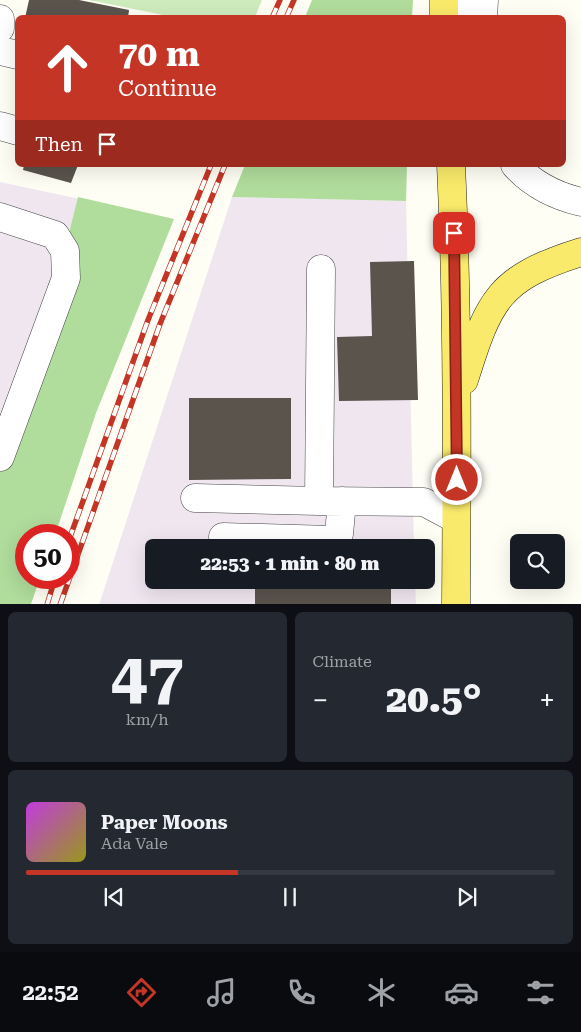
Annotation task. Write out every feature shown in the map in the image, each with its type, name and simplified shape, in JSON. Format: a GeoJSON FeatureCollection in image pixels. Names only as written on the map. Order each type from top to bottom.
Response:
{"type":"FeatureCollection","features":[{"type":"Feature","properties":{"kind":"main road"},"geometry":{"type":"LineString","coordinates":[[444,0],[444,15]]}},
{"type":"Feature","properties":{"kind":"main road"},"geometry":{"type":"LineString","coordinates":[[451,167],[456,267],[456,604]]}},
{"type":"Feature","properties":{"kind":"main road"},"geometry":{"type":"LineString","coordinates":[[457,403],[486,318],[502,293],[527,273],[581,252]]}},
{"type":"Feature","properties":{"kind":"street"},"geometry":{"type":"LineString","coordinates":[[462,15],[465,0]]}},
{"type":"Feature","properties":{"kind":"street"},"geometry":{"type":"LineString","coordinates":[[483,15],[484,0]]}},
{"type":"Feature","properties":{"kind":"street"},"geometry":{"type":"LineString","coordinates":[[0,19],[0,28]]}},
{"type":"Feature","properties":{"kind":"street"},"geometry":{"type":"LineString","coordinates":[[0,51],[15,54]]}},
{"type":"Feature","properties":{"kind":"street"},"geometry":{"type":"LineString","coordinates":[[0,126],[15,130]]}},
{"type":"Feature","properties":{"kind":"street"},"geometry":{"type":"LineString","coordinates":[[456,267],[458,167]]}},
{"type":"Feature","properties":{"kind":"street"},"geometry":{"type":"LineString","coordinates":[[517,167],[541,187],[554,194],[581,202]]}},
{"type":"Feature","properties":{"kind":"street"},"geometry":{"type":"LineString","coordinates":[[0,217],[55,235],[65,251],[66,278],[0,457]]}},
{"type":"Feature","properties":{"kind":"street"},"geometry":{"type":"LineString","coordinates":[[223,537],[331,540],[339,534],[330,501],[321,269]]}},
{"type":"Feature","properties":{"kind":"street"},"geometry":{"type":"LineString","coordinates":[[195,498],[424,502],[456,519]]}},
{"type":"Feature","properties":{"kind":"shaded area"},"geometry":{"type":"Polygon","coordinates":[[[0,182],[174,219],[96,413],[58,524],[15,524],[15,589],[0,604],[0,182]]]}},
{"type":"Feature","properties":{"kind":"shaded area"},"geometry":{"type":"Polygon","coordinates":[[[232,197],[406,201],[414,539],[145,539],[145,589],[415,589],[416,604],[99,604],[232,197]]]}},
{"type":"Feature","properties":{"kind":"green space"},"geometry":{"type":"Polygon","coordinates":[[[89,0],[262,0],[256,15],[163,15],[89,0]]]}},
{"type":"Feature","properties":{"kind":"green space"},"geometry":{"type":"Polygon","coordinates":[[[312,0],[413,0],[412,15],[306,15],[312,0]]]}},
{"type":"Feature","properties":{"kind":"green space"},"geometry":{"type":"Polygon","coordinates":[[[244,167],[407,167],[406,201],[232,197],[244,167]]]}},
{"type":"Feature","properties":{"kind":"green space"},"geometry":{"type":"Polygon","coordinates":[[[78,197],[174,219],[96,413],[59,524],[15,524],[15,589],[36,589],[31,604],[0,604],[0,473],[30,389],[78,197]]]}},
{"type":"Feature","properties":{"kind":"building"},"geometry":{"type":"Polygon","coordinates":[[[29,0],[79,0],[129,10],[128,15],[26,15],[29,0]]]}},
{"type":"Feature","properties":{"kind":"building"},"geometry":{"type":"Polygon","coordinates":[[[24,167],[77,167],[71,183],[23,170],[24,167]]]}},
{"type":"Feature","properties":{"kind":"building"},"geometry":{"type":"Polygon","coordinates":[[[414,261],[418,400],[339,401],[337,337],[372,336],[370,262],[414,261]]]}},
{"type":"Feature","properties":{"kind":"building"},"geometry":{"type":"Polygon","coordinates":[[[189,398],[291,398],[291,479],[189,480],[189,398]]]}},
{"type":"Feature","properties":{"kind":"building"},"geometry":{"type":"Polygon","coordinates":[[[255,589],[391,589],[391,604],[255,604],[255,589]]]}},
{"type":"Feature","properties":{"kind":"railway"},"geometry":{"type":"LineString","coordinates":[[273,15],[280,0]]}},
{"type":"Feature","properties":{"kind":"railway"},"geometry":{"type":"LineString","coordinates":[[287,15],[294,0]]}},
{"type":"Feature","properties":{"kind":"railway"},"geometry":{"type":"LineString","coordinates":[[75,524],[148,320],[210,167]]}},
{"type":"Feature","properties":{"kind":"railway"},"geometry":{"type":"LineString","coordinates":[[60,604],[160,324],[224,167]]}},
{"type":"Feature","properties":{"kind":"railway"},"geometry":{"type":"LineString","coordinates":[[47,604],[52,589]]}},
{"type":"Feature","properties":{"kind":"route"},"geometry":{"type":"LineString","coordinates":[[454,233],[456,267],[457,480]]}}]}
